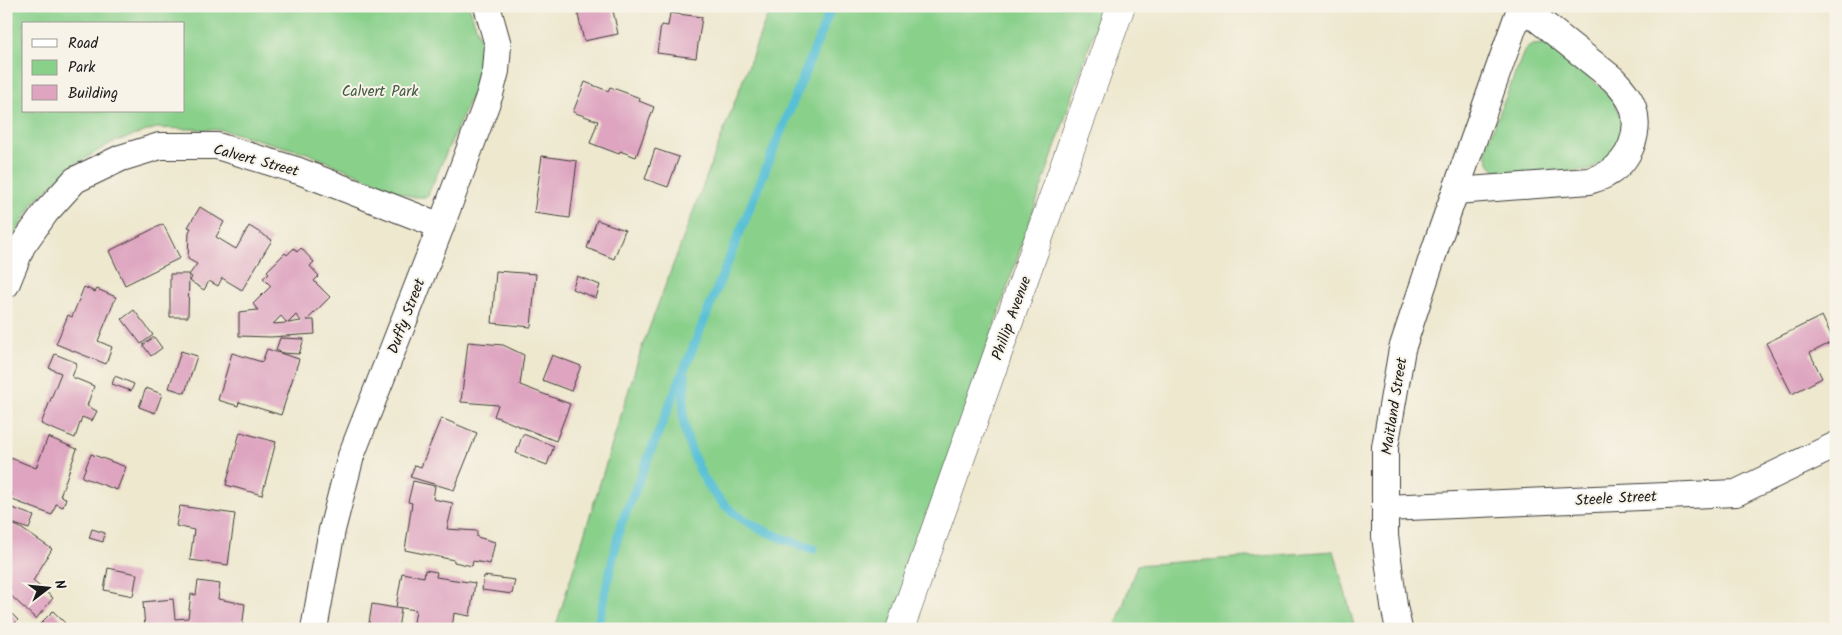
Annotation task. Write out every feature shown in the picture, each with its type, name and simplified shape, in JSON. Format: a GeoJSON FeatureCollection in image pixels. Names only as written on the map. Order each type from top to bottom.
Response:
{"type":"FeatureCollection","features":[{"type":"Feature","properties":{"kind":"street","name":"Duffy Street"},"geometry":{"type":"LineString","coordinates":[[314,629],[332,530],[351,456],[441,226],[490,94],[496,71],[498,45],[487,6]]}},
{"type":"Feature","properties":{"kind":"street","name":"Phillip Avenue"},"geometry":{"type":"LineString","coordinates":[[900,629],[1121,6]]}},
{"type":"Feature","properties":{"kind":"street","name":"Maitland Street"},"geometry":{"type":"LineString","coordinates":[[1399,629],[1394,606],[1385,536],[1385,446],[1402,349],[1437,242],[1521,6],[1613,79],[1625,91],[1633,106],[1634,140],[1618,166],[1606,175],[1589,181],[1456,191]]}},
{"type":"Feature","properties":{"kind":"street","name":"Calvert Street"},"geometry":{"type":"LineString","coordinates":[[6,285],[22,246],[46,212],[75,180],[121,158],[160,146],[216,146],[299,171],[441,226]]}},
{"type":"Feature","properties":{"kind":"street","name":"Steele Street"},"geometry":{"type":"LineString","coordinates":[[1385,508],[1736,493],[1836,445]]}},
{"type":"Feature","properties":{"kind":"green space","name":"Calvert Park"},"geometry":{"type":"Polygon","coordinates":[[[6,6],[469,6],[481,41],[480,67],[474,89],[427,197],[411,197],[307,153],[223,130],[156,128],[111,143],[68,169],[34,202],[6,249],[6,6]]]}},
{"type":"Feature","properties":{"kind":"green space"},"geometry":{"type":"Polygon","coordinates":[[[771,6],[1103,6],[891,629],[555,629],[642,347],[771,6]]]}},
{"type":"Feature","properties":{"kind":"green space"},"geometry":{"type":"Polygon","coordinates":[[[1544,44],[1553,46],[1609,96],[1619,113],[1621,122],[1620,133],[1614,148],[1608,156],[1598,166],[1589,170],[1510,177],[1498,172],[1490,165],[1487,155],[1488,142],[1525,49],[1533,45],[1544,44]]]}},
{"type":"Feature","properties":{"kind":"green space"},"geometry":{"type":"Polygon","coordinates":[[[1334,551],[1355,629],[1115,629],[1137,565],[1334,551]]]}},
{"type":"Feature","properties":{"kind":"building"},"geometry":{"type":"Polygon","coordinates":[[[576,6],[612,6],[618,34],[584,41],[576,6]]]}},
{"type":"Feature","properties":{"kind":"building"},"geometry":{"type":"Polygon","coordinates":[[[670,13],[702,17],[696,58],[657,53],[661,25],[668,26],[670,13]]]}},
{"type":"Feature","properties":{"kind":"building"},"geometry":{"type":"Polygon","coordinates":[[[585,82],[608,91],[610,87],[640,98],[639,101],[654,107],[636,157],[620,151],[619,154],[590,143],[598,121],[573,112],[585,82]]]}},
{"type":"Feature","properties":{"kind":"building"},"geometry":{"type":"Polygon","coordinates":[[[655,149],[679,157],[668,187],[645,179],[655,149]]]}},
{"type":"Feature","properties":{"kind":"building"},"geometry":{"type":"Polygon","coordinates":[[[542,156],[577,161],[570,218],[534,213],[542,156]]]}},
{"type":"Feature","properties":{"kind":"building"},"geometry":{"type":"Polygon","coordinates":[[[200,207],[224,222],[216,237],[236,249],[249,226],[272,240],[242,290],[222,278],[218,286],[209,281],[204,290],[190,281],[192,277],[189,275],[197,264],[188,259],[189,232],[191,228],[188,227],[200,207]]]}},
{"type":"Feature","properties":{"kind":"building"},"geometry":{"type":"Polygon","coordinates":[[[597,220],[625,230],[614,259],[587,248],[597,220]]]}},
{"type":"Feature","properties":{"kind":"building"},"geometry":{"type":"Polygon","coordinates":[[[163,224],[180,258],[125,285],[109,251],[163,224]]]}},
{"type":"Feature","properties":{"kind":"building"},"geometry":{"type":"Polygon","coordinates":[[[294,248],[297,252],[301,248],[314,262],[310,266],[319,276],[314,281],[330,297],[307,320],[314,320],[315,334],[271,337],[239,336],[239,312],[258,310],[253,304],[271,286],[263,278],[269,273],[267,271],[285,253],[287,255],[294,248]],[[296,315],[288,323],[301,321],[296,315]],[[281,316],[273,324],[287,323],[281,316]]]}},
{"type":"Feature","properties":{"kind":"building"},"geometry":{"type":"Polygon","coordinates":[[[496,271],[536,274],[531,327],[492,323],[496,271]]]}},
{"type":"Feature","properties":{"kind":"building"},"geometry":{"type":"Polygon","coordinates":[[[170,274],[189,274],[188,317],[170,317],[170,274]]]}},
{"type":"Feature","properties":{"kind":"building"},"geometry":{"type":"Polygon","coordinates":[[[577,276],[600,285],[596,298],[572,289],[577,276]]]}},
{"type":"Feature","properties":{"kind":"building"},"geometry":{"type":"Polygon","coordinates":[[[84,287],[95,292],[97,289],[116,297],[98,341],[112,347],[106,364],[56,344],[68,315],[72,317],[84,287]]]}},
{"type":"Feature","properties":{"kind":"building"},"geometry":{"type":"Polygon","coordinates":[[[134,310],[153,335],[141,344],[122,319],[134,310]]]}},
{"type":"Feature","properties":{"kind":"building"},"geometry":{"type":"Polygon","coordinates":[[[1822,316],[1834,341],[1810,353],[1822,378],[1792,394],[1766,343],[1822,316]]]}},
{"type":"Feature","properties":{"kind":"building"},"geometry":{"type":"Polygon","coordinates":[[[154,337],[162,348],[151,356],[143,345],[154,337]]]}},
{"type":"Feature","properties":{"kind":"building"},"geometry":{"type":"Polygon","coordinates":[[[280,338],[304,339],[299,354],[283,353],[276,350],[280,338]]]}},
{"type":"Feature","properties":{"kind":"building"},"geometry":{"type":"Polygon","coordinates":[[[468,342],[503,345],[524,355],[520,385],[570,404],[556,441],[494,416],[498,405],[461,402],[468,342]]]}},
{"type":"Feature","properties":{"kind":"building"},"geometry":{"type":"Polygon","coordinates":[[[267,349],[299,359],[281,415],[239,402],[238,406],[218,400],[232,353],[262,362],[267,349]]]}},
{"type":"Feature","properties":{"kind":"building"},"geometry":{"type":"Polygon","coordinates":[[[181,351],[197,356],[185,393],[169,388],[181,351]]]}},
{"type":"Feature","properties":{"kind":"building"},"geometry":{"type":"Polygon","coordinates":[[[55,354],[77,363],[72,377],[94,386],[87,406],[97,411],[92,421],[82,417],[75,438],[41,424],[61,373],[49,368],[55,354]]]}},
{"type":"Feature","properties":{"kind":"building"},"geometry":{"type":"Polygon","coordinates":[[[552,355],[581,366],[571,391],[542,380],[552,355]]]}},
{"type":"Feature","properties":{"kind":"building"},"geometry":{"type":"Polygon","coordinates":[[[115,376],[134,384],[131,391],[112,384],[115,376]]]}},
{"type":"Feature","properties":{"kind":"building"},"geometry":{"type":"Polygon","coordinates":[[[146,388],[162,394],[155,413],[139,407],[146,388]]]}},
{"type":"Feature","properties":{"kind":"building"},"geometry":{"type":"Polygon","coordinates":[[[441,418],[477,433],[454,490],[410,477],[415,465],[421,467],[441,418]]]}},
{"type":"Feature","properties":{"kind":"building"},"geometry":{"type":"Polygon","coordinates":[[[240,432],[276,442],[262,495],[226,485],[240,432]]]}},
{"type":"Feature","properties":{"kind":"building"},"geometry":{"type":"Polygon","coordinates":[[[523,434],[554,446],[547,465],[516,453],[523,434]]]}},
{"type":"Feature","properties":{"kind":"building"},"geometry":{"type":"Polygon","coordinates":[[[48,437],[77,449],[60,496],[66,498],[63,507],[56,504],[52,515],[10,499],[12,493],[6,491],[6,464],[8,465],[11,458],[36,468],[48,437]]]}},
{"type":"Feature","properties":{"kind":"building"},"geometry":{"type":"Polygon","coordinates":[[[91,454],[126,467],[117,490],[82,477],[91,454]]]}},
{"type":"Feature","properties":{"kind":"building"},"geometry":{"type":"Polygon","coordinates":[[[413,481],[435,486],[433,499],[453,503],[447,529],[477,531],[477,537],[495,542],[490,564],[473,561],[472,566],[454,562],[454,560],[405,550],[412,503],[408,502],[413,481]]]}},
{"type":"Feature","properties":{"kind":"building"},"geometry":{"type":"Polygon","coordinates":[[[180,506],[235,514],[228,565],[190,560],[194,530],[176,526],[180,506]]]}},
{"type":"Feature","properties":{"kind":"building"},"geometry":{"type":"Polygon","coordinates":[[[10,507],[34,516],[29,529],[6,521],[10,507]]]}},
{"type":"Feature","properties":{"kind":"building"},"geometry":{"type":"Polygon","coordinates":[[[6,522],[19,527],[52,549],[33,581],[53,598],[36,619],[7,592],[11,587],[6,585],[6,522]]]}},
{"type":"Feature","properties":{"kind":"building"},"geometry":{"type":"Polygon","coordinates":[[[92,529],[105,533],[103,542],[89,538],[92,529]]]}},
{"type":"Feature","properties":{"kind":"building"},"geometry":{"type":"Polygon","coordinates":[[[108,568],[137,574],[133,596],[104,590],[108,568]]]}},
{"type":"Feature","properties":{"kind":"building"},"geometry":{"type":"Polygon","coordinates":[[[425,570],[437,572],[436,577],[475,583],[470,616],[454,613],[452,629],[413,629],[416,610],[396,607],[402,573],[424,577],[425,570]]]}},
{"type":"Feature","properties":{"kind":"building"},"geometry":{"type":"Polygon","coordinates":[[[484,576],[515,580],[512,594],[482,590],[484,576]]]}},
{"type":"Feature","properties":{"kind":"building"},"geometry":{"type":"Polygon","coordinates":[[[198,581],[220,584],[218,599],[245,604],[242,629],[183,629],[184,627],[145,629],[143,602],[173,599],[175,619],[188,618],[191,594],[196,595],[198,581]]]}},
{"type":"Feature","properties":{"kind":"building"},"geometry":{"type":"Polygon","coordinates":[[[372,604],[401,609],[398,629],[368,629],[372,604]]]}},
{"type":"Feature","properties":{"kind":"building"},"geometry":{"type":"Polygon","coordinates":[[[6,608],[18,620],[9,629],[6,629],[6,608]]]}},
{"type":"Feature","properties":{"kind":"building"},"geometry":{"type":"Polygon","coordinates":[[[53,611],[71,629],[43,629],[39,625],[53,611]]]}},
{"type":"Feature","properties":{"kind":"waterway"},"geometry":{"type":"LineString","coordinates":[[597,629],[620,527],[832,6]]}},
{"type":"Feature","properties":{"kind":"waterway"},"geometry":{"type":"LineString","coordinates":[[685,374],[683,412],[685,432],[703,477],[714,494],[741,518],[757,527],[813,549]]}}]}
